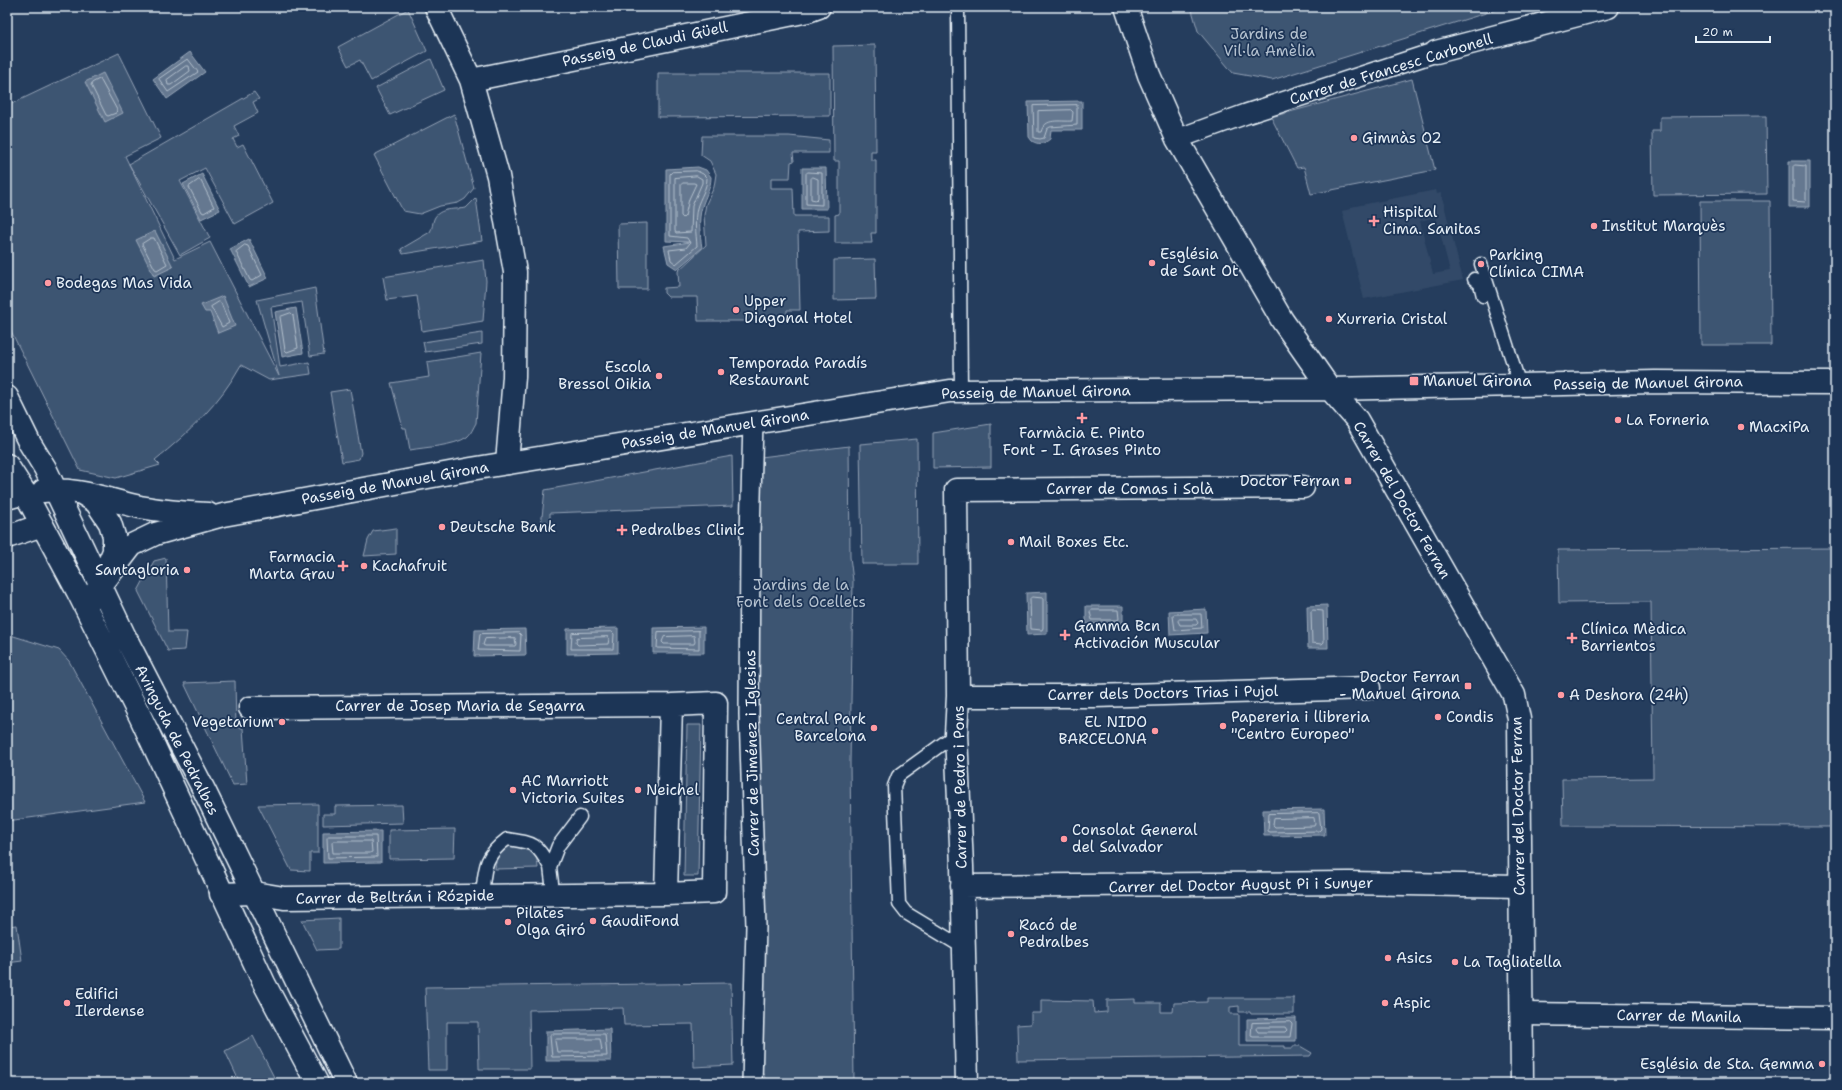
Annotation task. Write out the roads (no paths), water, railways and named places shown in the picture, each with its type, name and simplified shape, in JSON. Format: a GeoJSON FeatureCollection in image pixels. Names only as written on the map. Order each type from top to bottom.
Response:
{"type":"FeatureCollection","features":[{"type":"Feature","properties":{"kind":"street"},"geometry":{"type":"LineString","coordinates":[[436,7],[471,80],[498,176],[515,272],[514,377],[507,463]]}},
{"type":"Feature","properties":{"kind":"street","name":"Passeig de Claudi Güell"},"geometry":{"type":"LineString","coordinates":[[471,80],[808,11],[819,7]]}},
{"type":"Feature","properties":{"kind":"street","name":"Carrer del Doctor Ferran"},"geometry":{"type":"LineString","coordinates":[[1126,7],[1149,75],[1177,139],[1282,320],[1330,389],[1357,420],[1514,695],[1519,720],[1519,886],[1523,1014],[1522,1083]]}},
{"type":"Feature","properties":{"kind":"street","name":"Carrer de Francesc Carbonell"},"geometry":{"type":"LineString","coordinates":[[1177,139],[1246,114],[1436,52],[1608,7]]}},
{"type":"Feature","properties":{"kind":"street","name":"Passeig de Manuel Girona"},"geometry":{"type":"LineString","coordinates":[[223,515],[507,463],[950,391],[1330,389],[1655,382],[1835,383]]}},
{"type":"Feature","properties":{"kind":"street","name":"Avinguda de Pedralbes"},"geometry":{"type":"LineString","coordinates":[[7,397],[55,490],[346,1083]]}},
{"type":"Feature","properties":{"kind":"street","name":"Carrer de Jiménez i Iglesias"},"geometry":{"type":"LineString","coordinates":[[752,1083],[756,926],[750,714],[750,535],[754,422]]}},
{"type":"Feature","properties":{"kind":"street","name":"Avinguda de Pedralbes"},"geometry":{"type":"LineString","coordinates":[[7,465],[16,496],[42,525],[85,606],[141,718],[221,894],[264,983],[317,1083]]}},
{"type":"Feature","properties":{"kind":"street","name":"Carrer de Comas i Solà"},"geometry":{"type":"LineString","coordinates":[[956,490],[1303,487]]}},
{"type":"Feature","properties":{"kind":"street"},"geometry":{"type":"LineString","coordinates":[[16,496],[55,490],[79,492],[140,507],[223,515]]}},
{"type":"Feature","properties":{"kind":"street","name":"Carrer de Pedro i Pons"},"geometry":{"type":"LineString","coordinates":[[956,490],[958,696],[956,734],[964,948],[967,1083]]}},
{"type":"Feature","properties":{"kind":"street"},"geometry":{"type":"LineString","coordinates":[[79,492],[96,502],[110,523],[114,536],[114,551],[100,584]]}},
{"type":"Feature","properties":{"kind":"street"},"geometry":{"type":"LineString","coordinates":[[85,606],[100,584],[132,545],[155,534],[223,515]]}},
{"type":"Feature","properties":{"kind":"street"},"geometry":{"type":"LineString","coordinates":[[7,536],[42,525]]}},
{"type":"Feature","properties":{"kind":"street","name":"Carrer dels Doctors Trias i Pujol"},"geometry":{"type":"LineString","coordinates":[[958,696],[1094,696],[1368,688]]}},
{"type":"Feature","properties":{"kind":"street","name":"Carrer de Beltrán i Rózpide"},"geometry":{"type":"LineString","coordinates":[[221,894],[254,893],[284,898],[666,894],[714,892],[716,703],[671,705]]}},
{"type":"Feature","properties":{"kind":"street"},"geometry":{"type":"LineString","coordinates":[[666,894],[671,705]]}},
{"type":"Feature","properties":{"kind":"street","name":"Carrer de Josep Maria de Segarra"},"geometry":{"type":"LineString","coordinates":[[250,708],[671,705]]}},
{"type":"Feature","properties":{"kind":"street","name":"Carrer del Doctor August Pi i Sunyer"},"geometry":{"type":"LineString","coordinates":[[962,886],[1349,883],[1519,886]]}},
{"type":"Feature","properties":{"kind":"street","name":"Carrer de Manila"},"geometry":{"type":"LineString","coordinates":[[1523,1014],[1835,1018]]}},
{"type":"Feature","properties":{"kind":"lane"},"geometry":{"type":"LineString","coordinates":[[958,7],[961,391]]}},
{"type":"Feature","properties":{"kind":"lane"},"geometry":{"type":"LineString","coordinates":[[1481,264],[1520,385]]}},
{"type":"Feature","properties":{"kind":"lane"},"geometry":{"type":"LineString","coordinates":[[1474,279],[1480,284],[1484,297],[1496,312]]}},
{"type":"Feature","properties":{"kind":"lane"},"geometry":{"type":"LineString","coordinates":[[956,734],[898,776],[894,786],[899,904],[906,914],[964,948]]}},
{"type":"Feature","properties":{"kind":"lane"},"geometry":{"type":"LineString","coordinates":[[550,866],[558,846],[580,817]]}},
{"type":"Feature","properties":{"kind":"lane"},"geometry":{"type":"LineString","coordinates":[[482,896],[485,866],[494,848],[507,839],[528,842],[540,849],[550,866],[552,883],[551,895]]}},
{"type":"Feature","properties":{"kind":"water"},"geometry":{"type":"Polygon","coordinates":[[[190,52],[205,72],[167,99],[153,79],[190,52]]]}},
{"type":"Feature","properties":{"kind":"water"},"geometry":{"type":"Polygon","coordinates":[[[103,73],[123,113],[105,122],[85,82],[103,73]]]}},
{"type":"Feature","properties":{"kind":"water"},"geometry":{"type":"Polygon","coordinates":[[[1082,101],[1082,130],[1051,130],[1050,139],[1041,143],[1032,141],[1029,137],[1028,102],[1082,101]]]}},
{"type":"Feature","properties":{"kind":"water"},"geometry":{"type":"Polygon","coordinates":[[[1789,161],[1810,161],[1810,207],[1789,207],[1789,161]]]}},
{"type":"Feature","properties":{"kind":"water"},"geometry":{"type":"Polygon","coordinates":[[[698,167],[706,170],[711,177],[700,217],[702,248],[677,269],[668,263],[664,246],[690,242],[666,241],[666,169],[698,167]]]}},
{"type":"Feature","properties":{"kind":"water"},"geometry":{"type":"Polygon","coordinates":[[[802,168],[826,168],[827,209],[802,209],[802,168]]]}},
{"type":"Feature","properties":{"kind":"water"},"geometry":{"type":"Polygon","coordinates":[[[202,174],[220,210],[201,219],[183,184],[202,174]]]}},
{"type":"Feature","properties":{"kind":"water"},"geometry":{"type":"Polygon","coordinates":[[[155,231],[173,267],[154,276],[136,240],[155,231]]]}},
{"type":"Feature","properties":{"kind":"water"},"geometry":{"type":"Polygon","coordinates":[[[249,239],[268,278],[249,287],[230,249],[249,239]]]}},
{"type":"Feature","properties":{"kind":"water"},"geometry":{"type":"Polygon","coordinates":[[[223,296],[235,326],[218,333],[210,312],[205,312],[201,305],[223,296]]]}},
{"type":"Feature","properties":{"kind":"water"},"geometry":{"type":"Polygon","coordinates":[[[296,308],[303,353],[282,357],[275,312],[296,308]]]}},
{"type":"Feature","properties":{"kind":"water"},"geometry":{"type":"Polygon","coordinates":[[[1047,592],[1047,634],[1027,635],[1026,593],[1047,592]]]}},
{"type":"Feature","properties":{"kind":"water"},"geometry":{"type":"Polygon","coordinates":[[[1327,605],[1328,648],[1308,648],[1307,606],[1327,605]]]}},
{"type":"Feature","properties":{"kind":"water"},"geometry":{"type":"Polygon","coordinates":[[[1086,606],[1123,606],[1123,624],[1086,624],[1086,606]]]}},
{"type":"Feature","properties":{"kind":"water"},"geometry":{"type":"Polygon","coordinates":[[[1206,609],[1207,633],[1170,635],[1169,611],[1206,609]]]}},
{"type":"Feature","properties":{"kind":"water"},"geometry":{"type":"Polygon","coordinates":[[[704,627],[704,653],[653,653],[653,628],[704,627]]]}},
{"type":"Feature","properties":{"kind":"water"},"geometry":{"type":"Polygon","coordinates":[[[618,628],[618,653],[567,654],[567,629],[618,628]]]}},
{"type":"Feature","properties":{"kind":"water"},"geometry":{"type":"Polygon","coordinates":[[[525,629],[526,655],[474,656],[475,630],[525,629]]]}},
{"type":"Feature","properties":{"kind":"water"},"geometry":{"type":"Polygon","coordinates":[[[1324,809],[1325,835],[1264,836],[1263,810],[1324,809]]]}},
{"type":"Feature","properties":{"kind":"water"},"geometry":{"type":"Polygon","coordinates":[[[381,831],[381,862],[323,863],[323,832],[381,831]]]}},
{"type":"Feature","properties":{"kind":"water"},"geometry":{"type":"Polygon","coordinates":[[[1296,1018],[1296,1041],[1247,1041],[1247,1019],[1296,1018]]]}},
{"type":"Feature","properties":{"kind":"water"},"geometry":{"type":"Polygon","coordinates":[[[610,1029],[611,1061],[546,1061],[546,1031],[610,1029]]]}},
{"type":"Feature","properties":{"kind":"place","name":"Gimnàs O2"},"geometry":{"type":"Point","coordinates":[1354,138]}},
{"type":"Feature","properties":{"kind":"place","name":"Hispital Cima. Sanitas"},"geometry":{"type":"Point","coordinates":[1374,221]}},
{"type":"Feature","properties":{"kind":"place","name":"Institut Marquès"},"geometry":{"type":"Point","coordinates":[1594,226]}},
{"type":"Feature","properties":{"kind":"place","name":"Església de Sant Ot"},"geometry":{"type":"Point","coordinates":[1152,263]}},
{"type":"Feature","properties":{"kind":"place","name":"Parking Clínica CIMA"},"geometry":{"type":"Point","coordinates":[1481,264]}},
{"type":"Feature","properties":{"kind":"place","name":"Bodegas Mas Vida"},"geometry":{"type":"Point","coordinates":[48,283]}},
{"type":"Feature","properties":{"kind":"place","name":"Upper Diagonal Hotel"},"geometry":{"type":"Point","coordinates":[736,310]}},
{"type":"Feature","properties":{"kind":"place","name":"Xurreria Cristal"},"geometry":{"type":"Point","coordinates":[1329,319]}},
{"type":"Feature","properties":{"kind":"place","name":"Temporada Paradís Restaurant"},"geometry":{"type":"Point","coordinates":[721,372]}},
{"type":"Feature","properties":{"kind":"place","name":"Escola Bressol Oikia"},"geometry":{"type":"Point","coordinates":[659,376]}},
{"type":"Feature","properties":{"kind":"place","name":"Manuel Girona"},"geometry":{"type":"Point","coordinates":[1414,381]}},
{"type":"Feature","properties":{"kind":"place","name":"Farmàcia E. Pinto Font - I. Grases Pinto"},"geometry":{"type":"Point","coordinates":[1082,418]}},
{"type":"Feature","properties":{"kind":"place","name":"La Forneria"},"geometry":{"type":"Point","coordinates":[1618,420]}},
{"type":"Feature","properties":{"kind":"place","name":"MacxiPa"},"geometry":{"type":"Point","coordinates":[1741,427]}},
{"type":"Feature","properties":{"kind":"place","name":"Doctor Ferran"},"geometry":{"type":"Point","coordinates":[1348,481]}},
{"type":"Feature","properties":{"kind":"place","name":"Deutsche Bank"},"geometry":{"type":"Point","coordinates":[442,527]}},
{"type":"Feature","properties":{"kind":"place","name":"Pedralbes Clinic"},"geometry":{"type":"Point","coordinates":[622,530]}},
{"type":"Feature","properties":{"kind":"place","name":"Mail Boxes Etc."},"geometry":{"type":"Point","coordinates":[1011,542]}},
{"type":"Feature","properties":{"kind":"place","name":"Farmacia Marta Grau"},"geometry":{"type":"Point","coordinates":[343,566]}},
{"type":"Feature","properties":{"kind":"place","name":"Kachafruit"},"geometry":{"type":"Point","coordinates":[364,566]}},
{"type":"Feature","properties":{"kind":"place","name":"Santagloria"},"geometry":{"type":"Point","coordinates":[187,570]}},
{"type":"Feature","properties":{"kind":"place","name":"Gamma Bcn Activación Muscular"},"geometry":{"type":"Point","coordinates":[1065,635]}},
{"type":"Feature","properties":{"kind":"place","name":"Clínica Mèdica Barrientos"},"geometry":{"type":"Point","coordinates":[1572,638]}},
{"type":"Feature","properties":{"kind":"place","name":"Doctor Ferran - Manuel Girona"},"geometry":{"type":"Point","coordinates":[1468,686]}},
{"type":"Feature","properties":{"kind":"place","name":"A Deshora (24h)"},"geometry":{"type":"Point","coordinates":[1561,695]}},
{"type":"Feature","properties":{"kind":"place","name":"Condis"},"geometry":{"type":"Point","coordinates":[1438,717]}},
{"type":"Feature","properties":{"kind":"place","name":"Vegetarium"},"geometry":{"type":"Point","coordinates":[282,722]}},
{"type":"Feature","properties":{"kind":"place","name":"Papereria i llibreria \"Centro Europeo\""},"geometry":{"type":"Point","coordinates":[1223,726]}},
{"type":"Feature","properties":{"kind":"place","name":"Central Park Barcelona"},"geometry":{"type":"Point","coordinates":[874,728]}},
{"type":"Feature","properties":{"kind":"place","name":"EL NIDO BARCELONA"},"geometry":{"type":"Point","coordinates":[1155,731]}},
{"type":"Feature","properties":{"kind":"place","name":"AC Marriott Victoria Suites"},"geometry":{"type":"Point","coordinates":[513,790]}},
{"type":"Feature","properties":{"kind":"place","name":"Neichel"},"geometry":{"type":"Point","coordinates":[638,790]}},
{"type":"Feature","properties":{"kind":"place","name":"Consolat General del Salvador"},"geometry":{"type":"Point","coordinates":[1064,839]}},
{"type":"Feature","properties":{"kind":"place","name":"GaudiFond"},"geometry":{"type":"Point","coordinates":[593,921]}},
{"type":"Feature","properties":{"kind":"place","name":"Pilates Olga Giró"},"geometry":{"type":"Point","coordinates":[508,922]}},
{"type":"Feature","properties":{"kind":"place","name":"Racó de Pedralbes"},"geometry":{"type":"Point","coordinates":[1011,934]}},
{"type":"Feature","properties":{"kind":"place","name":"Asics"},"geometry":{"type":"Point","coordinates":[1388,958]}},
{"type":"Feature","properties":{"kind":"place","name":"La Tagliatella"},"geometry":{"type":"Point","coordinates":[1455,962]}},
{"type":"Feature","properties":{"kind":"place","name":"Edifici Ilerdense"},"geometry":{"type":"Point","coordinates":[67,1003]}},
{"type":"Feature","properties":{"kind":"place","name":"Aspic"},"geometry":{"type":"Point","coordinates":[1385,1003]}},
{"type":"Feature","properties":{"kind":"place","name":"Església de Sta. Gemma"},"geometry":{"type":"Point","coordinates":[1822,1064]}},
{"type":"Feature","properties":{"kind":"park label","name":"Jardins de Vil·la Amèlia"},"geometry":{"type":"Point","coordinates":[1269,42]}},
{"type":"Feature","properties":{"kind":"park label","name":"Jardins de la Font dels Ocellets"},"geometry":{"type":"Point","coordinates":[801,594]}}]}
